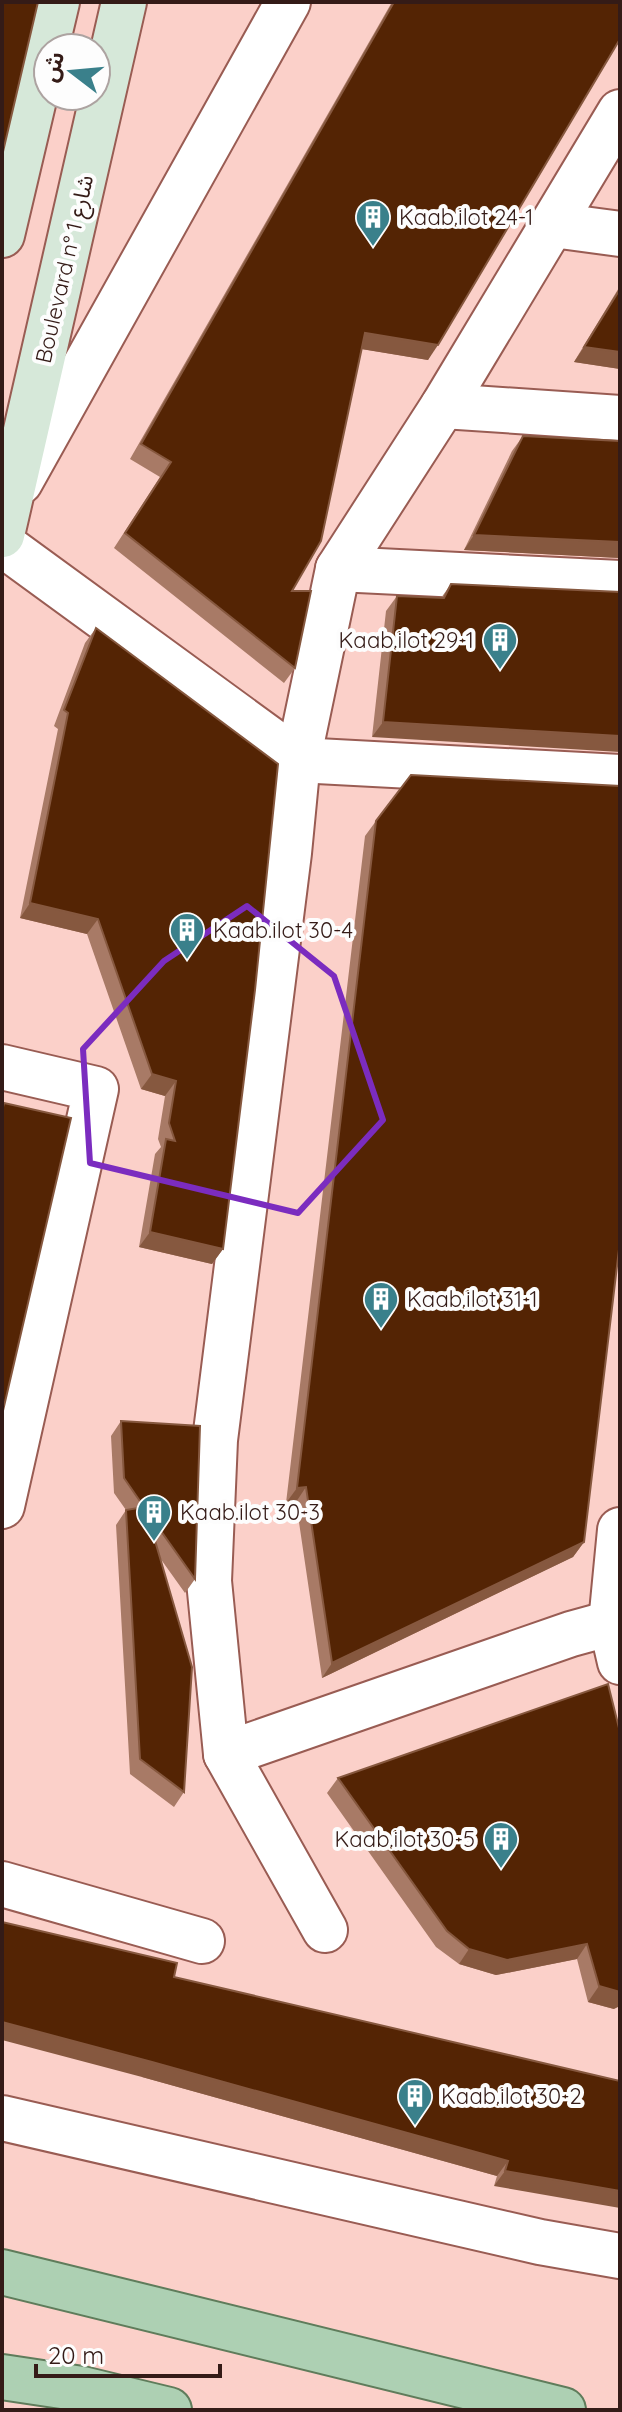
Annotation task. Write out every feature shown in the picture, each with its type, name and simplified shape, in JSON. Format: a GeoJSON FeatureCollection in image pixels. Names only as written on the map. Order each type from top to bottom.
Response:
{"type":"FeatureCollection","features":[{"type":"Feature","properties":{"kind":"main road"},"geometry":{"type":"LineString","coordinates":[[2,235],[57,2]]}},
{"type":"Feature","properties":{"kind":"main road","name":"Boulevard n° شارع 1"},"geometry":{"type":"LineString","coordinates":[[7,515],[124,2]]}},
{"type":"Feature","properties":{"kind":"main road"},"geometry":{"type":"LineString","coordinates":[[2,2272],[563,2410]]}},
{"type":"Feature","properties":{"kind":"main road"},"geometry":{"type":"LineString","coordinates":[[2,2377],[82,2389],[169,2410]]}},
{"type":"Feature","properties":{"kind":"street"},"geometry":{"type":"LineString","coordinates":[[7,515],[288,2]]}},
{"type":"Feature","properties":{"kind":"street"},"geometry":{"type":"LineString","coordinates":[[325,1930],[226,1754],[209,1581],[215,1440],[298,760],[338,569],[443,406],[620,112]]}},
{"type":"Feature","properties":{"kind":"street"},"geometry":{"type":"LineString","coordinates":[[553,225],[620,234]]}},
{"type":"Feature","properties":{"kind":"street"},"geometry":{"type":"LineString","coordinates":[[443,406],[620,418]]}},
{"type":"Feature","properties":{"kind":"street"},"geometry":{"type":"LineString","coordinates":[[2,544],[298,760],[620,777]]}},
{"type":"Feature","properties":{"kind":"street"},"geometry":{"type":"LineString","coordinates":[[338,569],[620,583]]}},
{"type":"Feature","properties":{"kind":"street"},"geometry":{"type":"LineString","coordinates":[[2,1067],[96,1089],[2,1506]]}},
{"type":"Feature","properties":{"kind":"street"},"geometry":{"type":"LineString","coordinates":[[226,1754],[571,1634],[617,1636],[620,1530]]}},
{"type":"Feature","properties":{"kind":"street"},"geometry":{"type":"LineString","coordinates":[[2,1884],[202,1941]]}},
{"type":"Feature","properties":{"kind":"street"},"geometry":{"type":"LineString","coordinates":[[2,2118],[524,2238],[620,2256]]}},
{"type":"Feature","properties":{"kind":"highlighted area"},"geometry":{"type":"Polygon","coordinates":[[[247,906],[334,976],[383,1120],[298,1213],[90,1163],[83,1049],[164,961],[247,906]]]}},
{"type":"Feature","properties":{"kind":"building"},"geometry":{"type":"Polygon","coordinates":[[[2,2],[38,2],[2,156],[2,2]]]}},
{"type":"Feature","properties":{"kind":"building","name":"Kaab.ilot 24-1"},"geometry":{"type":"Polygon","coordinates":[[[394,2],[620,2],[620,39],[438,345],[365,333],[321,541],[292,591],[311,591],[295,668],[125,533],[171,462],[141,444],[394,2]]]}},
{"type":"Feature","properties":{"kind":"building"},"geometry":{"type":"Polygon","coordinates":[[[620,289],[620,352],[584,347],[620,289]]]}},
{"type":"Feature","properties":{"kind":"building"},"geometry":{"type":"Polygon","coordinates":[[[523,436],[620,441],[620,542],[474,535],[523,436]]]}},
{"type":"Feature","properties":{"kind":"building","name":"Kaab.ilot 29-1"},"geometry":{"type":"Polygon","coordinates":[[[451,584],[620,592],[620,736],[383,722],[397,596],[444,598],[451,584]]]}},
{"type":"Feature","properties":{"kind":"building","name":"Kaab.ilot 30-4"},"geometry":{"type":"Polygon","coordinates":[[[96,628],[278,764],[255,990],[223,1249],[150,1232],[166,1139],[175,1141],[169,1123],[176,1081],[152,1074],[98,919],[30,903],[68,713],[64,710],[96,628]]]}},
{"type":"Feature","properties":{"kind":"building","name":"Kaab.ilot 31-1"},"geometry":{"type":"Polygon","coordinates":[[[411,775],[620,786],[620,1241],[584,1542],[332,1663],[306,1487],[297,1488],[376,821],[411,775]]]}},
{"type":"Feature","properties":{"kind":"building"},"geometry":{"type":"Polygon","coordinates":[[[4,1103],[71,1118],[2,1415],[2,1111],[4,1103]]]}},
{"type":"Feature","properties":{"kind":"building","name":"Kaab.ilot 30-3"},"geometry":{"type":"Polygon","coordinates":[[[121,1421],[200,1426],[195,1579],[146,1510],[192,1667],[184,1792],[140,1759],[126,1510],[144,1507],[124,1478],[121,1421]]]}},
{"type":"Feature","properties":{"kind":"building","name":"Kaab.ilot 30-5"},"geometry":{"type":"Polygon","coordinates":[[[608,1684],[620,1732],[620,1992],[599,1986],[587,1944],[507,1960],[469,1949],[447,1931],[338,1778],[608,1684]]]}},
{"type":"Feature","properties":{"kind":"building"},"geometry":{"type":"Polygon","coordinates":[[[2,1922],[177,1963],[174,1977],[620,2081],[620,2191],[505,2171],[508,2161],[2,2022],[2,1922]]]}},
{"type":"Feature","properties":{"kind":"place","name":"Kaab.ilot 24-1"},"geometry":{"type":"Point","coordinates":[373,248]}},
{"type":"Feature","properties":{"kind":"place","name":"Kaab.ilot 29-1"},"geometry":{"type":"Point","coordinates":[500,671]}},
{"type":"Feature","properties":{"kind":"place","name":"Kaab.ilot 30-4"},"geometry":{"type":"Point","coordinates":[187,961]}},
{"type":"Feature","properties":{"kind":"place","name":"Kaab.ilot 31-1"},"geometry":{"type":"Point","coordinates":[381,1330]}},
{"type":"Feature","properties":{"kind":"place","name":"Kaab.ilot 30-3"},"geometry":{"type":"Point","coordinates":[154,1543]}},
{"type":"Feature","properties":{"kind":"place","name":"Kaab.ilot 30-5"},"geometry":{"type":"Point","coordinates":[501,1870]}},
{"type":"Feature","properties":{"kind":"place","name":"Kaab.ilot 30-2"},"geometry":{"type":"Point","coordinates":[415,2127]}}]}
